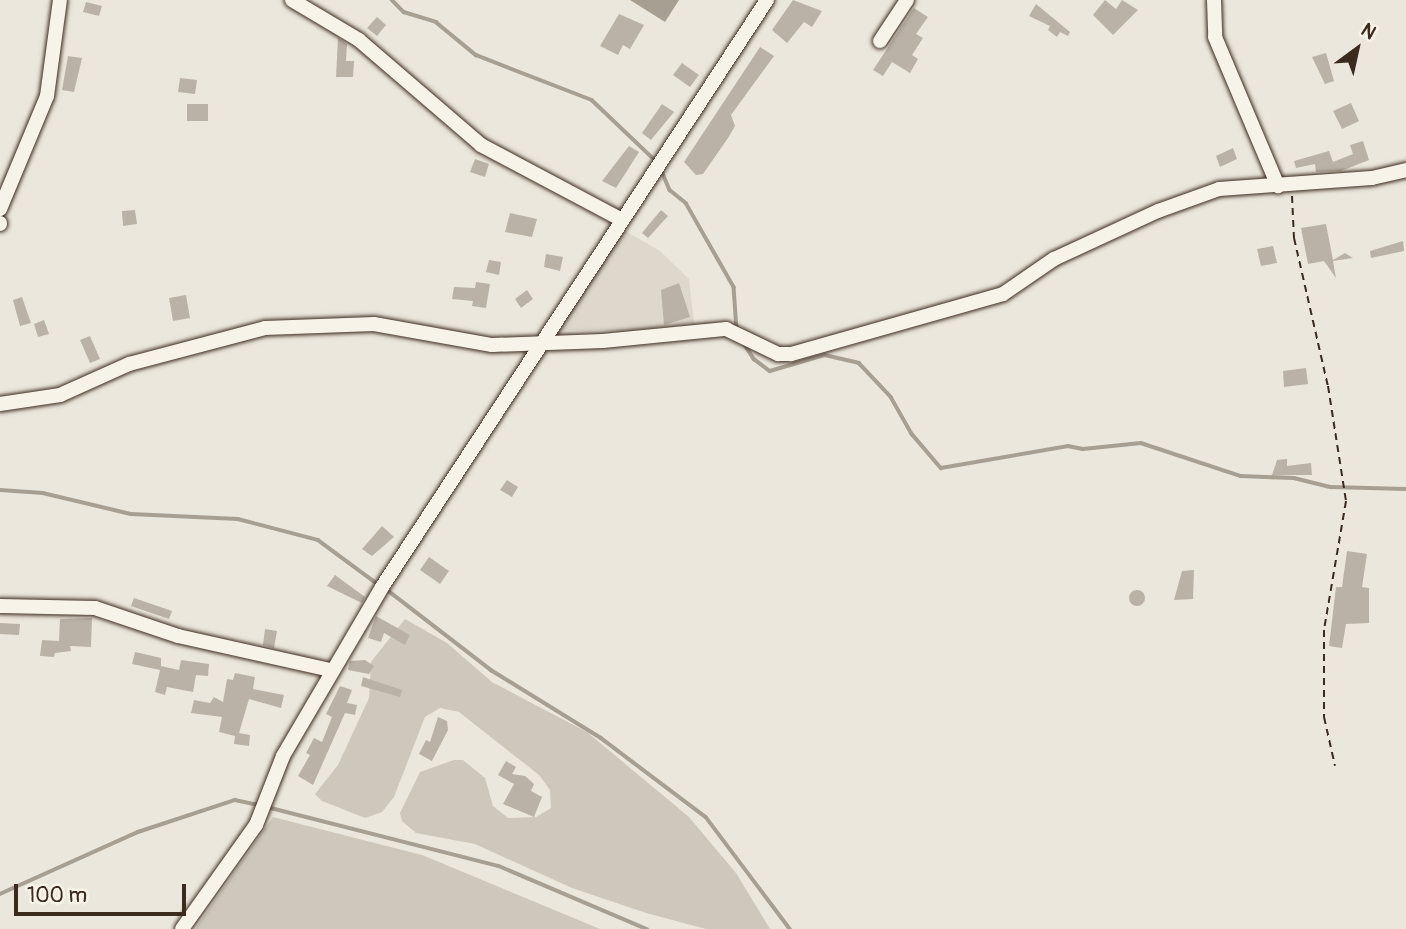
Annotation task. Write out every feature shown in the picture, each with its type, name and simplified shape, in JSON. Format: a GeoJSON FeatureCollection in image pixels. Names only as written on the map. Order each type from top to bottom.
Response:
{"type":"FeatureCollection","features":[{"type":"Feature","properties":{"kind":"street"},"geometry":{"type":"LineString","coordinates":[[0,209],[47,96],[60,0]]}},
{"type":"Feature","properties":{"kind":"street"},"geometry":{"type":"LineString","coordinates":[[292,0],[359,40],[481,145],[622,220]]}},
{"type":"Feature","properties":{"kind":"street"},"geometry":{"type":"LineString","coordinates":[[182,929],[256,825],[283,756],[330,670],[767,0]]}},
{"type":"Feature","properties":{"kind":"street"},"geometry":{"type":"LineString","coordinates":[[880,41],[907,0]]}},
{"type":"Feature","properties":{"kind":"street"},"geometry":{"type":"LineString","coordinates":[[1214,0],[1215,37],[1285,186]]}},
{"type":"Feature","properties":{"kind":"street"},"geometry":{"type":"LineString","coordinates":[[0,404],[60,396],[129,365],[265,328],[374,324],[492,345],[541,344],[726,329],[778,354],[791,354],[1003,294],[1054,259],[1158,211],[1219,189],[1372,178],[1406,170]]}},
{"type":"Feature","properties":{"kind":"street"},"geometry":{"type":"LineString","coordinates":[[0,606],[95,608],[178,636],[330,670]]}},
{"type":"Feature","properties":{"kind":"path"},"geometry":{"type":"LineString","coordinates":[[1285,186],[1294,238],[1317,329],[1346,501],[1323,637],[1324,717],[1335,766]]}},
{"type":"Feature","properties":{"kind":"shaded area"},"geometry":{"type":"Polygon","coordinates":[[[630,0],[679,0],[665,22],[630,0]]]}},
{"type":"Feature","properties":{"kind":"shaded area"},"geometry":{"type":"Polygon","coordinates":[[[620,228],[660,251],[689,279],[694,323],[627,331],[559,330],[620,228]]]}},
{"type":"Feature","properties":{"kind":"shaded area"},"geometry":{"type":"Polygon","coordinates":[[[405,619],[447,643],[492,682],[587,732],[689,817],[736,873],[770,929],[706,929],[646,913],[572,888],[475,844],[416,833],[402,821],[400,813],[420,772],[454,760],[463,760],[485,778],[493,806],[508,818],[536,817],[551,808],[550,790],[539,775],[459,712],[440,708],[425,717],[394,797],[382,812],[365,818],[322,801],[315,794],[338,765],[369,698],[371,662],[405,619]]]}},
{"type":"Feature","properties":{"kind":"shaded area"},"geometry":{"type":"Polygon","coordinates":[[[273,817],[422,855],[600,929],[195,929],[273,817]]]}},
{"type":"Feature","properties":{"kind":"building"},"geometry":{"type":"Polygon","coordinates":[[[793,0],[822,11],[812,27],[804,22],[787,43],[772,30],[793,0]]]}},
{"type":"Feature","properties":{"kind":"building"},"geometry":{"type":"Polygon","coordinates":[[[1105,0],[1116,9],[1122,0],[1138,10],[1113,35],[1093,15],[1105,0]]]}},
{"type":"Feature","properties":{"kind":"building"},"geometry":{"type":"Polygon","coordinates":[[[86,2],[102,6],[99,16],[83,12],[86,2]]]}},
{"type":"Feature","properties":{"kind":"building"},"geometry":{"type":"Polygon","coordinates":[[[1036,4],[1070,32],[1068,36],[1060,32],[1057,37],[1048,30],[1050,26],[1029,16],[1036,4]]]}},
{"type":"Feature","properties":{"kind":"building"},"geometry":{"type":"Polygon","coordinates":[[[914,8],[928,17],[916,34],[923,38],[912,55],[918,59],[910,73],[892,62],[883,76],[873,70],[914,8]]]}},
{"type":"Feature","properties":{"kind":"building"},"geometry":{"type":"Polygon","coordinates":[[[619,14],[644,25],[630,49],[623,45],[618,55],[600,46],[619,14]]]}},
{"type":"Feature","properties":{"kind":"building"},"geometry":{"type":"Polygon","coordinates":[[[377,17],[386,25],[377,36],[367,28],[377,17]]]}},
{"type":"Feature","properties":{"kind":"building"},"geometry":{"type":"Polygon","coordinates":[[[338,38],[347,44],[346,61],[354,61],[353,77],[336,77],[338,38]]]}},
{"type":"Feature","properties":{"kind":"building"},"geometry":{"type":"Polygon","coordinates":[[[760,47],[774,56],[731,115],[735,126],[728,138],[703,174],[696,175],[684,162],[760,47]]]}},
{"type":"Feature","properties":{"kind":"building"},"geometry":{"type":"Polygon","coordinates":[[[1326,53],[1334,81],[1325,84],[1312,57],[1326,53]]]}},
{"type":"Feature","properties":{"kind":"building"},"geometry":{"type":"Polygon","coordinates":[[[68,56],[82,58],[74,92],[62,90],[68,56]]]}},
{"type":"Feature","properties":{"kind":"building"},"geometry":{"type":"Polygon","coordinates":[[[682,63],[699,75],[690,87],[673,75],[682,63]]]}},
{"type":"Feature","properties":{"kind":"building"},"geometry":{"type":"Polygon","coordinates":[[[180,78],[197,80],[195,94],[178,92],[180,78]]]}},
{"type":"Feature","properties":{"kind":"building"},"geometry":{"type":"Polygon","coordinates":[[[1351,103],[1359,121],[1342,129],[1333,111],[1351,103]]]}},
{"type":"Feature","properties":{"kind":"building"},"geometry":{"type":"Polygon","coordinates":[[[187,104],[208,104],[208,121],[187,121],[187,104]]]}},
{"type":"Feature","properties":{"kind":"building"},"geometry":{"type":"Polygon","coordinates":[[[662,104],[674,112],[651,140],[642,133],[662,104]]]}},
{"type":"Feature","properties":{"kind":"building"},"geometry":{"type":"Polygon","coordinates":[[[1363,141],[1369,160],[1341,171],[1316,172],[1315,164],[1296,168],[1294,161],[1329,151],[1333,162],[1353,154],[1350,145],[1363,141]]]}},
{"type":"Feature","properties":{"kind":"building"},"geometry":{"type":"Polygon","coordinates":[[[629,146],[639,152],[616,188],[602,181],[629,146]]]}},
{"type":"Feature","properties":{"kind":"building"},"geometry":{"type":"Polygon","coordinates":[[[1233,148],[1237,159],[1220,167],[1216,156],[1233,148]]]}},
{"type":"Feature","properties":{"kind":"building"},"geometry":{"type":"Polygon","coordinates":[[[475,159],[489,164],[485,177],[470,172],[475,159]]]}},
{"type":"Feature","properties":{"kind":"building"},"geometry":{"type":"Polygon","coordinates":[[[135,210],[137,224],[123,226],[122,211],[135,210]]]}},
{"type":"Feature","properties":{"kind":"building"},"geometry":{"type":"Polygon","coordinates":[[[661,210],[668,216],[648,238],[642,233],[661,210]]]}},
{"type":"Feature","properties":{"kind":"building"},"geometry":{"type":"Polygon","coordinates":[[[510,213],[537,219],[532,237],[505,232],[510,213]]]}},
{"type":"Feature","properties":{"kind":"building"},"geometry":{"type":"Polygon","coordinates":[[[1326,224],[1333,260],[1345,253],[1353,258],[1333,261],[1336,278],[1324,261],[1308,264],[1301,228],[1326,224]]]}},
{"type":"Feature","properties":{"kind":"building"},"geometry":{"type":"Polygon","coordinates":[[[1403,241],[1404,251],[1371,258],[1370,251],[1403,241]]]}},
{"type":"Feature","properties":{"kind":"building"},"geometry":{"type":"Polygon","coordinates":[[[1273,246],[1277,263],[1261,266],[1257,249],[1273,246]]]}},
{"type":"Feature","properties":{"kind":"building"},"geometry":{"type":"Polygon","coordinates":[[[546,254],[563,257],[560,271],[544,267],[546,254]]]}},
{"type":"Feature","properties":{"kind":"building"},"geometry":{"type":"Polygon","coordinates":[[[489,260],[501,262],[499,275],[486,272],[489,260]]]}},
{"type":"Feature","properties":{"kind":"building"},"geometry":{"type":"Polygon","coordinates":[[[476,282],[490,284],[486,308],[472,306],[473,301],[452,299],[454,287],[475,288],[476,282]]]}},
{"type":"Feature","properties":{"kind":"building"},"geometry":{"type":"Polygon","coordinates":[[[679,283],[690,317],[664,325],[661,290],[679,283]]]}},
{"type":"Feature","properties":{"kind":"building"},"geometry":{"type":"Polygon","coordinates":[[[527,290],[533,299],[521,308],[515,299],[527,290]]]}},
{"type":"Feature","properties":{"kind":"building"},"geometry":{"type":"Polygon","coordinates":[[[186,295],[190,318],[173,321],[169,298],[186,295]]]}},
{"type":"Feature","properties":{"kind":"building"},"geometry":{"type":"Polygon","coordinates":[[[22,297],[31,323],[20,326],[13,300],[22,297]]]}},
{"type":"Feature","properties":{"kind":"building"},"geometry":{"type":"Polygon","coordinates":[[[44,320],[49,334],[38,337],[34,324],[44,320]]]}},
{"type":"Feature","properties":{"kind":"building"},"geometry":{"type":"Polygon","coordinates":[[[90,336],[100,359],[90,363],[80,340],[90,336]]]}},
{"type":"Feature","properties":{"kind":"building"},"geometry":{"type":"Polygon","coordinates":[[[1306,368],[1308,384],[1284,387],[1283,371],[1306,368]]]}},
{"type":"Feature","properties":{"kind":"building"},"geometry":{"type":"Polygon","coordinates":[[[1287,459],[1287,466],[1311,463],[1312,475],[1272,475],[1277,460],[1287,459]]]}},
{"type":"Feature","properties":{"kind":"building"},"geometry":{"type":"Polygon","coordinates":[[[507,480],[518,487],[512,497],[500,490],[507,480]]]}},
{"type":"Feature","properties":{"kind":"building"},"geometry":{"type":"Polygon","coordinates":[[[382,526],[394,537],[372,556],[362,549],[382,526]]]}},
{"type":"Feature","properties":{"kind":"building"},"geometry":{"type":"Polygon","coordinates":[[[1347,551],[1367,554],[1362,587],[1369,588],[1369,623],[1346,624],[1342,648],[1329,646],[1336,587],[1342,587],[1347,551]]]}},
{"type":"Feature","properties":{"kind":"building"},"geometry":{"type":"Polygon","coordinates":[[[429,557],[449,571],[440,584],[420,570],[429,557]]]}},
{"type":"Feature","properties":{"kind":"building"},"geometry":{"type":"Polygon","coordinates":[[[1194,570],[1193,599],[1174,600],[1182,571],[1194,570]]]}},
{"type":"Feature","properties":{"kind":"building"},"geometry":{"type":"Polygon","coordinates":[[[335,575],[365,597],[362,603],[327,586],[335,575]]]}},
{"type":"Feature","properties":{"kind":"building"},"geometry":{"type":"Polygon","coordinates":[[[1137,590],[1143,592],[1143,604],[1137,606],[1131,604],[1129,598],[1131,592],[1137,590]]]}},
{"type":"Feature","properties":{"kind":"building"},"geometry":{"type":"Polygon","coordinates":[[[134,598],[172,611],[169,619],[131,606],[134,598]]]}},
{"type":"Feature","properties":{"kind":"building"},"geometry":{"type":"Polygon","coordinates":[[[376,616],[410,635],[405,645],[384,633],[381,642],[368,638],[376,616]]]}},
{"type":"Feature","properties":{"kind":"building"},"geometry":{"type":"Polygon","coordinates":[[[92,618],[91,647],[70,646],[71,651],[55,653],[54,657],[40,656],[42,640],[59,641],[60,619],[92,618]]]}},
{"type":"Feature","properties":{"kind":"building"},"geometry":{"type":"Polygon","coordinates":[[[0,623],[20,624],[19,635],[0,634],[0,623]]]}},
{"type":"Feature","properties":{"kind":"building"},"geometry":{"type":"Polygon","coordinates":[[[265,629],[277,631],[274,648],[263,645],[265,629]]]}},
{"type":"Feature","properties":{"kind":"building"},"geometry":{"type":"Polygon","coordinates":[[[135,652],[161,658],[161,666],[179,670],[181,660],[209,664],[208,676],[196,675],[193,692],[167,687],[165,695],[155,692],[160,670],[132,664],[135,652]]]}},
{"type":"Feature","properties":{"kind":"building"},"geometry":{"type":"Polygon","coordinates":[[[365,660],[374,666],[369,674],[348,670],[350,661],[365,660]]]}},
{"type":"Feature","properties":{"kind":"building"},"geometry":{"type":"Polygon","coordinates":[[[235,673],[255,677],[253,689],[284,695],[281,708],[249,699],[239,733],[250,735],[249,746],[234,744],[235,736],[219,732],[222,717],[191,713],[194,700],[210,703],[214,697],[223,702],[227,679],[233,680],[235,673]]]}},
{"type":"Feature","properties":{"kind":"building"},"geometry":{"type":"Polygon","coordinates":[[[363,677],[402,690],[400,697],[361,686],[363,677]]]}},
{"type":"Feature","properties":{"kind":"building"},"geometry":{"type":"Polygon","coordinates":[[[340,686],[352,690],[347,703],[357,705],[355,715],[345,713],[313,785],[298,776],[310,755],[306,753],[314,738],[322,742],[332,717],[326,714],[340,686]]]}},
{"type":"Feature","properties":{"kind":"building"},"geometry":{"type":"Polygon","coordinates":[[[438,717],[447,721],[448,730],[432,761],[419,754],[426,740],[430,742],[438,717]]]}},
{"type":"Feature","properties":{"kind":"building"},"geometry":{"type":"Polygon","coordinates":[[[506,761],[516,767],[512,774],[525,776],[534,784],[531,791],[542,797],[534,817],[503,804],[514,784],[498,775],[506,761]]]}},
{"type":"Feature","properties":{"kind":"waterway"},"geometry":{"type":"LineString","coordinates":[[392,0],[404,12],[436,22],[476,55],[592,100],[657,162]]}},
{"type":"Feature","properties":{"kind":"waterway"},"geometry":{"type":"LineString","coordinates":[[661,169],[670,190],[686,203],[734,287],[737,330]]}},
{"type":"Feature","properties":{"kind":"waterway"},"geometry":{"type":"LineString","coordinates":[[745,345],[754,359],[770,371],[825,355],[859,363],[891,397],[912,434],[941,468],[1068,446],[1083,449],[1141,443],[1241,476],[1294,478],[1331,487],[1406,489]]}},
{"type":"Feature","properties":{"kind":"waterway"},"geometry":{"type":"LineString","coordinates":[[0,490],[43,493],[131,514],[238,519],[318,540],[379,585]]}},
{"type":"Feature","properties":{"kind":"waterway"},"geometry":{"type":"LineString","coordinates":[[386,589],[491,670],[601,738],[706,817],[790,929]]}},
{"type":"Feature","properties":{"kind":"waterway"},"geometry":{"type":"LineString","coordinates":[[0,894],[138,832],[235,800],[259,805]]}},
{"type":"Feature","properties":{"kind":"waterway"},"geometry":{"type":"LineString","coordinates":[[267,807],[499,866],[647,929]]}}]}
